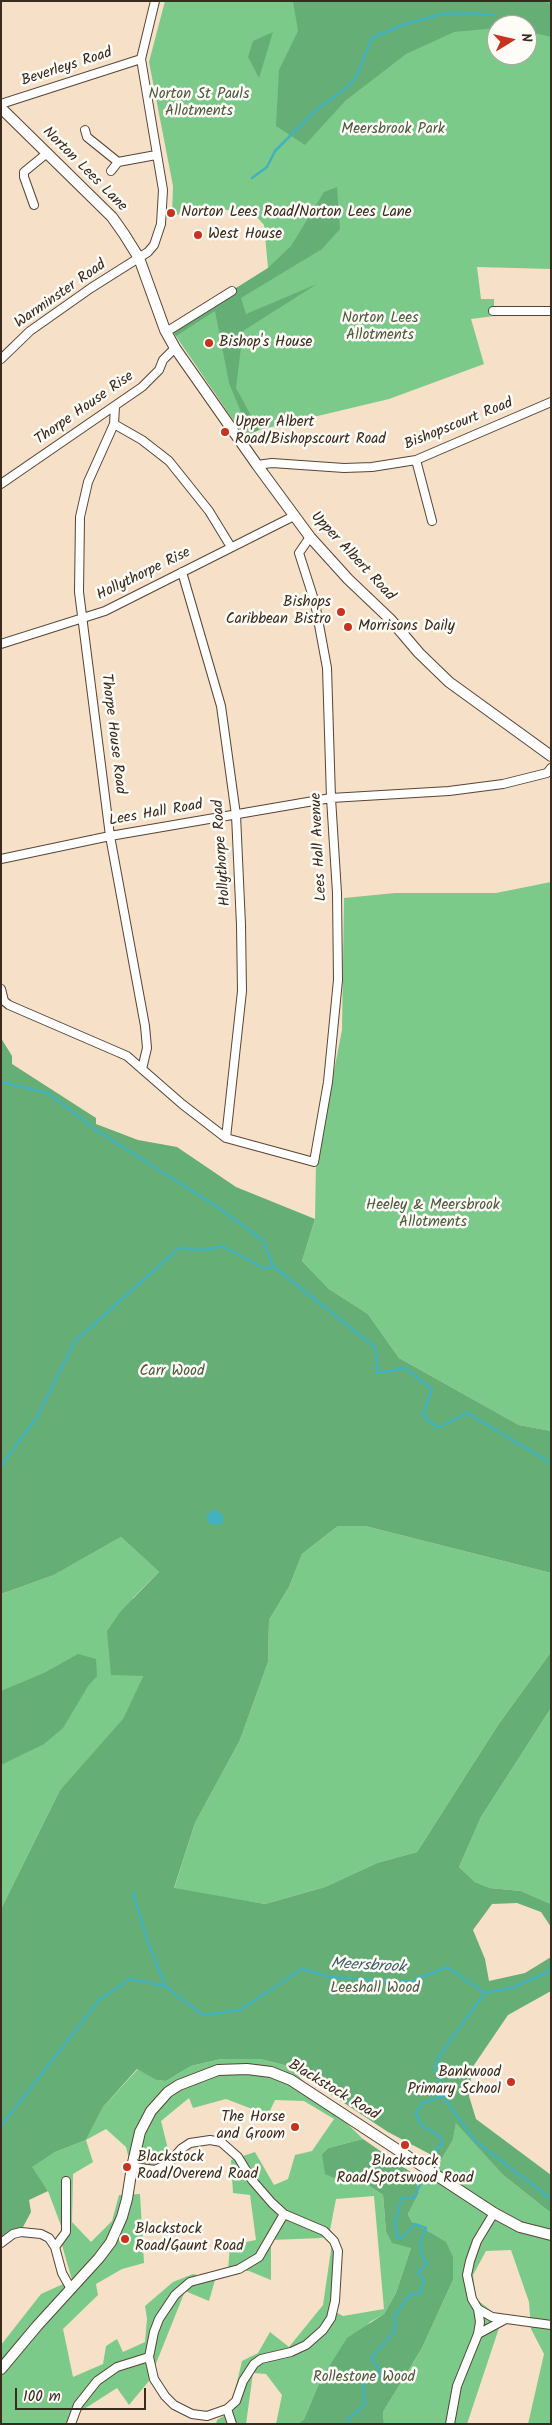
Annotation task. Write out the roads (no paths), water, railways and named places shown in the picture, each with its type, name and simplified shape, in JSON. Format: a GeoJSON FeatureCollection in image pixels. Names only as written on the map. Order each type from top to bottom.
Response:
{"type":"FeatureCollection","features":[{"type":"Feature","properties":{"kind":"street"},"geometry":{"type":"LineString","coordinates":[[141,59],[155,1]]}},
{"type":"Feature","properties":{"kind":"street","name":"Beverleys Road"},"geometry":{"type":"LineString","coordinates":[[1,104],[141,59]]}},
{"type":"Feature","properties":{"kind":"street","name":"Warminster Road"},"geometry":{"type":"LineString","coordinates":[[1,359],[30,331],[91,288],[139,258],[154,245],[161,224],[163,190],[141,59]]}},
{"type":"Feature","properties":{"kind":"street","name":"Norton Lees Lane"},"geometry":{"type":"LineString","coordinates":[[1,108],[112,217],[139,258],[165,330],[175,348],[256,465]]}},
{"type":"Feature","properties":{"kind":"street"},"geometry":{"type":"LineString","coordinates":[[85,130],[87,137],[118,162]]}},
{"type":"Feature","properties":{"kind":"street"},"geometry":{"type":"LineString","coordinates":[[34,205],[24,172],[46,154]]}},
{"type":"Feature","properties":{"kind":"street"},"geometry":{"type":"LineString","coordinates":[[111,171],[118,162],[156,155]]}},
{"type":"Feature","properties":{"kind":"street"},"geometry":{"type":"LineString","coordinates":[[165,330],[171,329],[232,290]]}},
{"type":"Feature","properties":{"kind":"street"},"geometry":{"type":"LineString","coordinates":[[493,311],[551,311]]}},
{"type":"Feature","properties":{"kind":"street","name":"Thorpe House Rise"},"geometry":{"type":"LineString","coordinates":[[1,484],[142,387],[159,370],[163,360],[175,348]]}},
{"type":"Feature","properties":{"kind":"street","name":"Bishopscourt Road"},"geometry":{"type":"LineString","coordinates":[[256,465],[272,462],[344,468],[372,467],[416,460],[551,402]]}},
{"type":"Feature","properties":{"kind":"street","name":"Thorpe House Road"},"geometry":{"type":"LineString","coordinates":[[115,406],[114,424],[88,482],[80,517],[79,592],[110,836],[148,1048],[142,1069]]}},
{"type":"Feature","properties":{"kind":"street"},"geometry":{"type":"LineString","coordinates":[[114,424],[142,440],[169,461],[209,511],[230,547]]}},
{"type":"Feature","properties":{"kind":"street"},"geometry":{"type":"LineString","coordinates":[[416,460],[432,521]]}},
{"type":"Feature","properties":{"kind":"street","name":"Upper Albert Road"},"geometry":{"type":"LineString","coordinates":[[256,465],[310,536],[348,579],[390,619],[419,653],[449,682],[551,756]]}},
{"type":"Feature","properties":{"kind":"street","name":"Hollythorpe Rise"},"geometry":{"type":"LineString","coordinates":[[1,644],[105,611],[139,596],[230,547],[294,516]]}},
{"type":"Feature","properties":{"kind":"street","name":"Lees Hall Avenue"},"geometry":{"type":"LineString","coordinates":[[226,1138],[314,1162],[328,1082],[338,980],[337,893],[331,798],[327,668],[315,603],[299,554],[310,536]]}},
{"type":"Feature","properties":{"kind":"street","name":"Hollythorpe Road"},"geometry":{"type":"LineString","coordinates":[[182,572],[221,706],[236,815],[242,925],[242,991],[226,1138]]}},
{"type":"Feature","properties":{"kind":"street","name":"Lees Hall Road"},"geometry":{"type":"LineString","coordinates":[[1,859],[110,836],[331,798],[448,791],[485,786],[547,773],[551,768]]}},
{"type":"Feature","properties":{"kind":"street"},"geometry":{"type":"LineString","coordinates":[[1,989],[4,1000],[9,1005],[127,1056],[226,1138]]}},
{"type":"Feature","properties":{"kind":"street","name":"Blackstock Road"},"geometry":{"type":"LineString","coordinates":[[1,2369],[70,2289],[106,2251],[116,2233],[127,2199],[140,2132],[146,2120],[168,2092],[207,2073],[234,2069],[271,2072],[291,2080],[494,2213],[528,2230],[551,2235]]}},
{"type":"Feature","properties":{"kind":"street"},"geometry":{"type":"LineString","coordinates":[[132,2167],[155,2170],[168,2164],[181,2148],[190,2143],[210,2140],[221,2142],[238,2157],[262,2193],[284,2214],[324,2231],[336,2246],[339,2257],[338,2277],[331,2318],[323,2330],[306,2344],[290,2352],[261,2359],[254,2364],[243,2381],[236,2401],[227,2409],[216,2414],[197,2416],[174,2405],[156,2384],[149,2357],[154,2332],[175,2295],[194,2280],[239,2269],[259,2257],[284,2214]]}},
{"type":"Feature","properties":{"kind":"street"},"geometry":{"type":"LineString","coordinates":[[55,2246],[66,2232],[66,2181]]}},
{"type":"Feature","properties":{"kind":"street"},"geometry":{"type":"LineString","coordinates":[[450,2424],[457,2386],[478,2334],[480,2322],[478,2309],[472,2299],[467,2276],[478,2241],[494,2213]]}},
{"type":"Feature","properties":{"kind":"street"},"geometry":{"type":"LineString","coordinates":[[1,2243],[13,2234],[31,2232],[49,2238],[55,2246],[62,2273],[70,2289]]}},
{"type":"Feature","properties":{"kind":"street"},"geometry":{"type":"LineString","coordinates":[[478,2309],[504,2320],[524,2320],[551,2325]]}},
{"type":"Feature","properties":{"kind":"street"},"geometry":{"type":"LineString","coordinates":[[478,2334],[504,2320]]}},
{"type":"Feature","properties":{"kind":"street"},"geometry":{"type":"LineString","coordinates":[[71,2424],[78,2405],[97,2381],[118,2367],[149,2357]]}},
{"type":"Feature","properties":{"kind":"street"},"geometry":{"type":"LineString","coordinates":[[227,2409],[232,2424]]}},
{"type":"Feature","properties":{"kind":"water"},"geometry":{"type":"Polygon","coordinates":[[[213,1509],[221,1513],[224,1519],[221,1525],[209,1524],[206,1516],[213,1509]]]}},
{"type":"Feature","properties":{"kind":"waterway"},"geometry":{"type":"LineString","coordinates":[[252,178],[267,167],[275,151],[317,109],[345,89],[356,77],[372,38],[405,24],[443,14],[469,13],[493,15]]}},
{"type":"Feature","properties":{"kind":"waterway"},"geometry":{"type":"LineString","coordinates":[[1,1082],[48,1093],[99,1132],[216,1206],[263,1240],[273,1266],[376,1348],[377,1373],[405,1368],[432,1389],[423,1415],[437,1428],[467,1413],[551,1463]]}},
{"type":"Feature","properties":{"kind":"waterway"},"geometry":{"type":"LineString","coordinates":[[1,1466],[37,1417],[75,1341],[179,1248],[206,1250],[222,1246],[266,1269],[273,1266]]}},
{"type":"Feature","properties":{"kind":"waterway"},"geometry":{"type":"LineString","coordinates":[[133,1892],[147,1940],[165,1985]]}},
{"type":"Feature","properties":{"kind":"waterway"},"geometry":{"type":"LineString","coordinates":[[428,2166],[433,2153],[442,2144],[441,2137],[421,2125],[416,2113],[423,2103],[443,2096],[439,2088],[440,2080],[435,2070],[439,2056],[485,1993],[514,1987],[546,1973],[551,1965]]}},
{"type":"Feature","properties":{"kind":"waterway","name":"Meersbrook"},"geometry":{"type":"LineString","coordinates":[[1,2126],[100,1999],[130,1979],[165,1986],[203,2015],[240,2010],[302,1969],[330,1977],[410,1982],[447,1967],[485,1993]]}},
{"type":"Feature","properties":{"kind":"waterway"},"geometry":{"type":"LineString","coordinates":[[443,2096],[474,2140],[551,2199]]}},
{"type":"Feature","properties":{"kind":"waterway"},"geometry":{"type":"LineString","coordinates":[[347,2424],[348,2419],[365,2404],[363,2383],[383,2375],[371,2358],[395,2331],[395,2315],[410,2295],[420,2293],[424,2280],[418,2272],[427,2264],[422,2255],[420,2243],[426,2228],[415,2224],[403,2237],[397,2237],[395,2221],[402,2198],[413,2199],[427,2171]]}},
{"type":"Feature","properties":{"kind":"place","name":"Norton Lees Road/Norton Lees Lane"},"geometry":{"type":"Point","coordinates":[171,213]}},
{"type":"Feature","properties":{"kind":"place","name":"West House"},"geometry":{"type":"Point","coordinates":[198,235]}},
{"type":"Feature","properties":{"kind":"place","name":"Bishop's House"},"geometry":{"type":"Point","coordinates":[209,343]}},
{"type":"Feature","properties":{"kind":"place","name":"Upper Albert Road/Bishopscourt Road"},"geometry":{"type":"Point","coordinates":[225,432]}},
{"type":"Feature","properties":{"kind":"place","name":"Bishops Caribbean Bistro"},"geometry":{"type":"Point","coordinates":[341,612]}},
{"type":"Feature","properties":{"kind":"place","name":"Morrisons Daily"},"geometry":{"type":"Point","coordinates":[348,627]}},
{"type":"Feature","properties":{"kind":"place","name":"Bankwood Primary School"},"geometry":{"type":"Point","coordinates":[511,2082]}},
{"type":"Feature","properties":{"kind":"place","name":"The Horse and Groom"},"geometry":{"type":"Point","coordinates":[295,2127]}},
{"type":"Feature","properties":{"kind":"place","name":"Blackstock Road/Spotswood Road"},"geometry":{"type":"Point","coordinates":[405,2145]}},
{"type":"Feature","properties":{"kind":"place","name":"Blackstock Road/Overend Road"},"geometry":{"type":"Point","coordinates":[127,2167]}},
{"type":"Feature","properties":{"kind":"place","name":"Blackstock Road/Gaunt Road"},"geometry":{"type":"Point","coordinates":[125,2239]}},
{"type":"Feature","properties":{"kind":"park label","name":"Norton St Pauls Allotments"},"geometry":{"type":"Point","coordinates":[199,104]}},
{"type":"Feature","properties":{"kind":"park label","name":"Meersbrook Park"},"geometry":{"type":"Point","coordinates":[393,130]}},
{"type":"Feature","properties":{"kind":"park label","name":"Norton Lees Allotments"},"geometry":{"type":"Point","coordinates":[380,328]}},
{"type":"Feature","properties":{"kind":"park label","name":"Heeley & Meersbrook Allotments"},"geometry":{"type":"Point","coordinates":[433,1214]}},
{"type":"Feature","properties":{"kind":"park label","name":"Carr Wood"},"geometry":{"type":"Point","coordinates":[172,1372]}},
{"type":"Feature","properties":{"kind":"park label","name":"Leeshall Wood"},"geometry":{"type":"Point","coordinates":[375,1989]}},
{"type":"Feature","properties":{"kind":"park label","name":"Rollestone Wood"},"geometry":{"type":"Point","coordinates":[364,2378]}}]}
